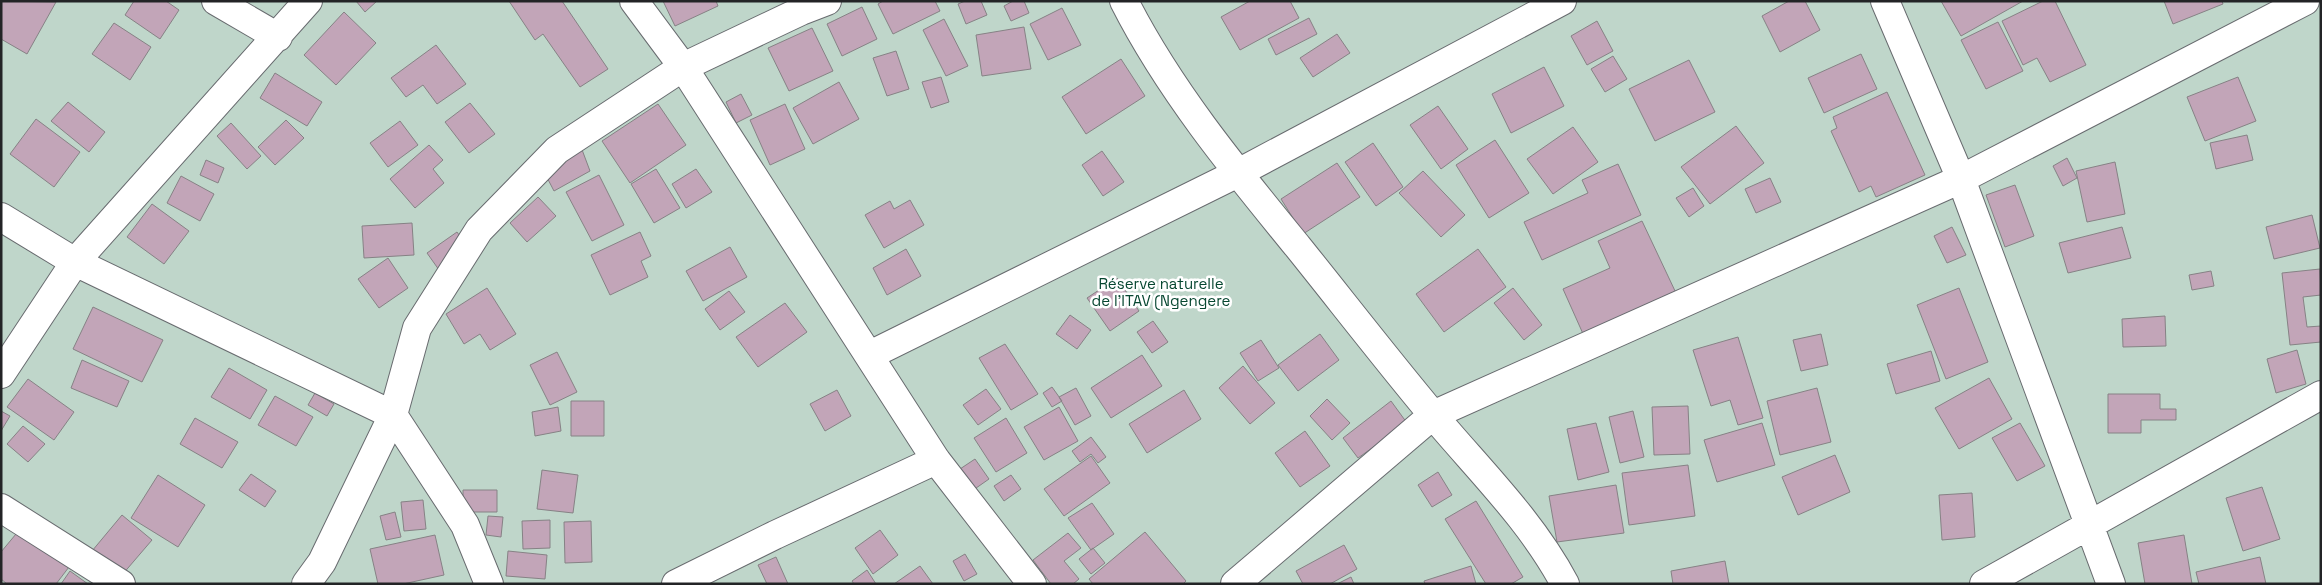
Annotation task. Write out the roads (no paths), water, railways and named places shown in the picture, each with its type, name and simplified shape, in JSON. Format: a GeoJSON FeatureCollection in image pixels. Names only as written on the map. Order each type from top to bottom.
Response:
{"type":"FeatureCollection","features":[{"type":"Feature","properties":{"kind":"street"},"geometry":{"type":"LineString","coordinates":[[216,1],[278,36]]}},
{"type":"Feature","properties":{"kind":"street"},"geometry":{"type":"LineString","coordinates":[[1,374],[75,262],[308,1]]}},
{"type":"Feature","properties":{"kind":"street"},"geometry":{"type":"LineString","coordinates":[[634,1],[683,67],[936,460],[1032,584]]}},
{"type":"Feature","properties":{"kind":"street"},"geometry":{"type":"LineString","coordinates":[[306,584],[322,562],[393,415],[417,328],[479,230],[557,150],[683,67],[801,10],[827,1]]}},
{"type":"Feature","properties":{"kind":"street"},"geometry":{"type":"LineString","coordinates":[[1124,1],[1145,43],[1238,173],[1433,415],[1521,515],[1552,558],[1565,584]]}},
{"type":"Feature","properties":{"kind":"street"},"geometry":{"type":"LineString","coordinates":[[870,355],[1238,173],[1562,1]]}},
{"type":"Feature","properties":{"kind":"street"},"geometry":{"type":"LineString","coordinates":[[1886,1],[1961,179],[2111,584]]}},
{"type":"Feature","properties":{"kind":"street"},"geometry":{"type":"LineString","coordinates":[[1235,584],[1433,415],[1961,179],[2305,1]]}},
{"type":"Feature","properties":{"kind":"street"},"geometry":{"type":"LineString","coordinates":[[1,217],[75,262],[393,415],[465,524],[489,584]]}},
{"type":"Feature","properties":{"kind":"street"},"geometry":{"type":"LineString","coordinates":[[1984,584],[2321,395]]}},
{"type":"Feature","properties":{"kind":"street"},"geometry":{"type":"LineString","coordinates":[[676,584],[775,535],[936,460]]}},
{"type":"Feature","properties":{"kind":"street"},"geometry":{"type":"LineString","coordinates":[[1,508],[121,584]]}},
{"type":"Feature","properties":{"kind":"park label","name":"Réserve naturelle de l'ITAV (Ngengere"},"geometry":{"type":"Point","coordinates":[1161,292]}}]}
